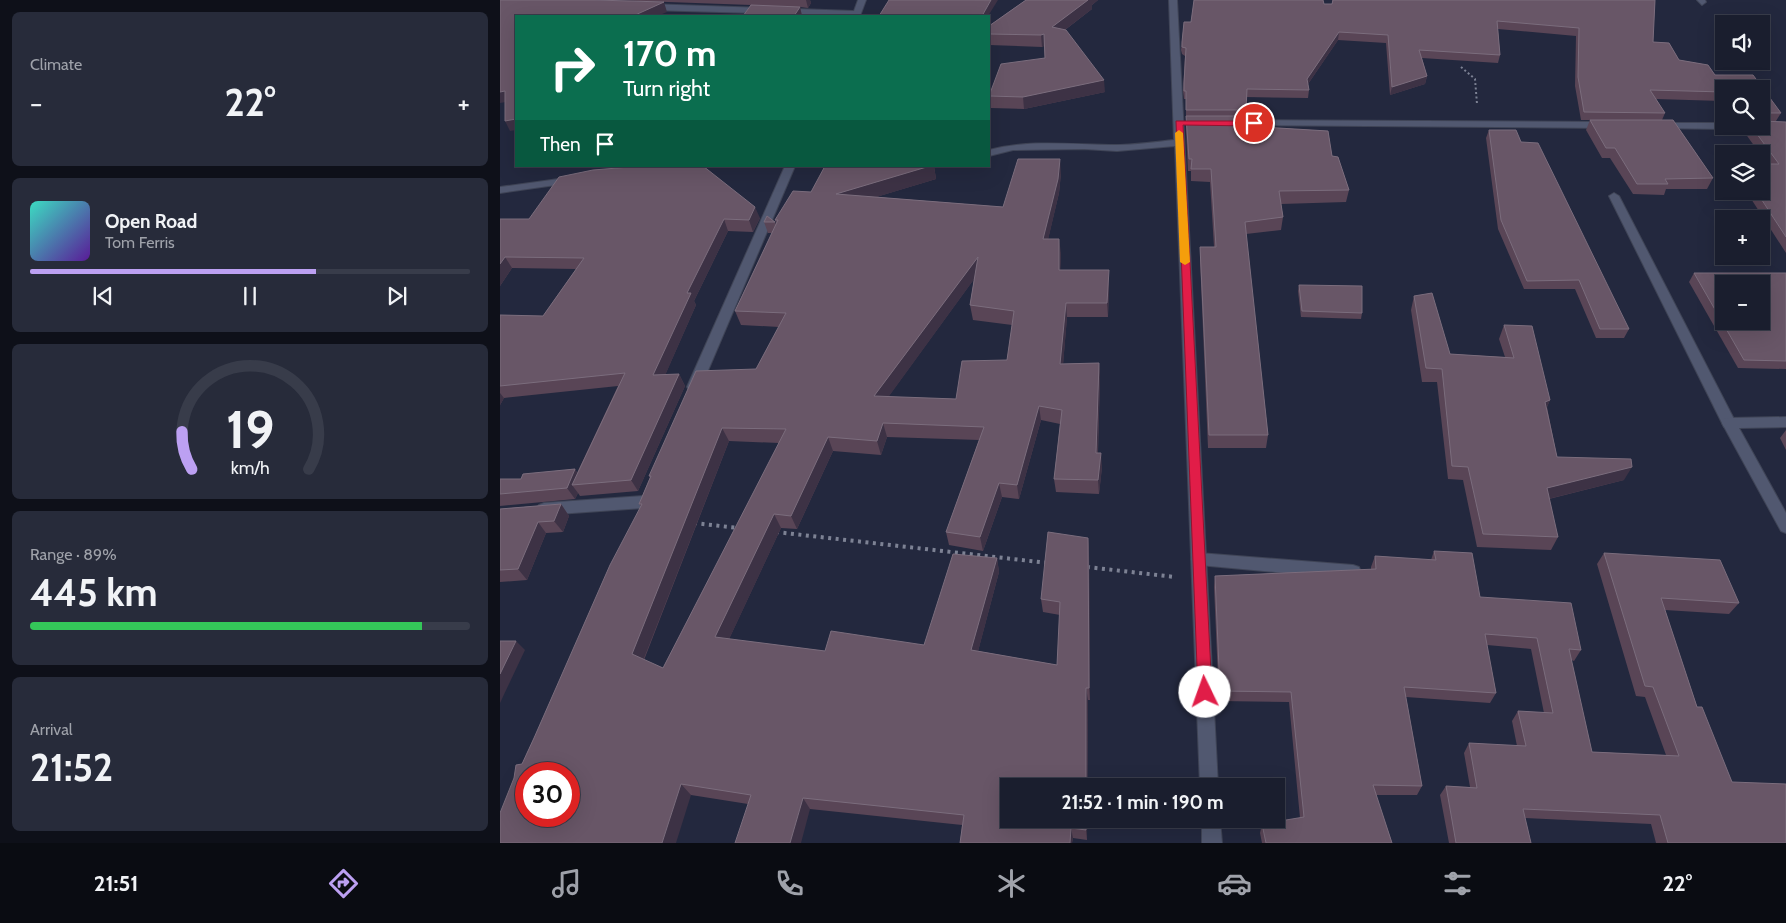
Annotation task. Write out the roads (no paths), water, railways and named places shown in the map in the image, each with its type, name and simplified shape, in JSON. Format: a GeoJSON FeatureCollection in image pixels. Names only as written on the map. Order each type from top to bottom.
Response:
{"type":"FeatureCollection","features":[{"type":"Feature","properties":{"kind":"street"},"geometry":{"type":"LineString","coordinates":[[643,7],[857,15],[862,0]]}},
{"type":"Feature","properties":{"kind":"street"},"geometry":{"type":"LineString","coordinates":[[1173,0],[1184,123],[1180,142],[1210,778]]}},
{"type":"Feature","properties":{"kind":"street"},"geometry":{"type":"LineString","coordinates":[[1218,123],[1616,125]]}},
{"type":"Feature","properties":{"kind":"street"},"geometry":{"type":"LineString","coordinates":[[1646,126],[1715,126]]}},
{"type":"Feature","properties":{"kind":"street"},"geometry":{"type":"LineString","coordinates":[[990,152],[1013,147],[1084,146],[1117,148],[1180,142]]}},
{"type":"Feature","properties":{"kind":"street"},"geometry":{"type":"LineString","coordinates":[[687,402],[790,167]]}},
{"type":"Feature","properties":{"kind":"street"},"geometry":{"type":"LineString","coordinates":[[500,190],[589,178]]}},
{"type":"Feature","properties":{"kind":"street"},"geometry":{"type":"LineString","coordinates":[[1614,196],[1729,423],[1786,527]]}},
{"type":"Feature","properties":{"kind":"street"},"geometry":{"type":"LineString","coordinates":[[1729,423],[1786,422]]}},
{"type":"Feature","properties":{"kind":"street"},"geometry":{"type":"LineString","coordinates":[[529,511],[645,498],[636,516]]}},
{"type":"Feature","properties":{"kind":"street"},"geometry":{"type":"LineString","coordinates":[[1199,559],[1361,572]]}},
{"type":"Feature","properties":{"kind":"street"},"geometry":{"type":"LineString","coordinates":[[1211,828],[1212,843]]}}]}
